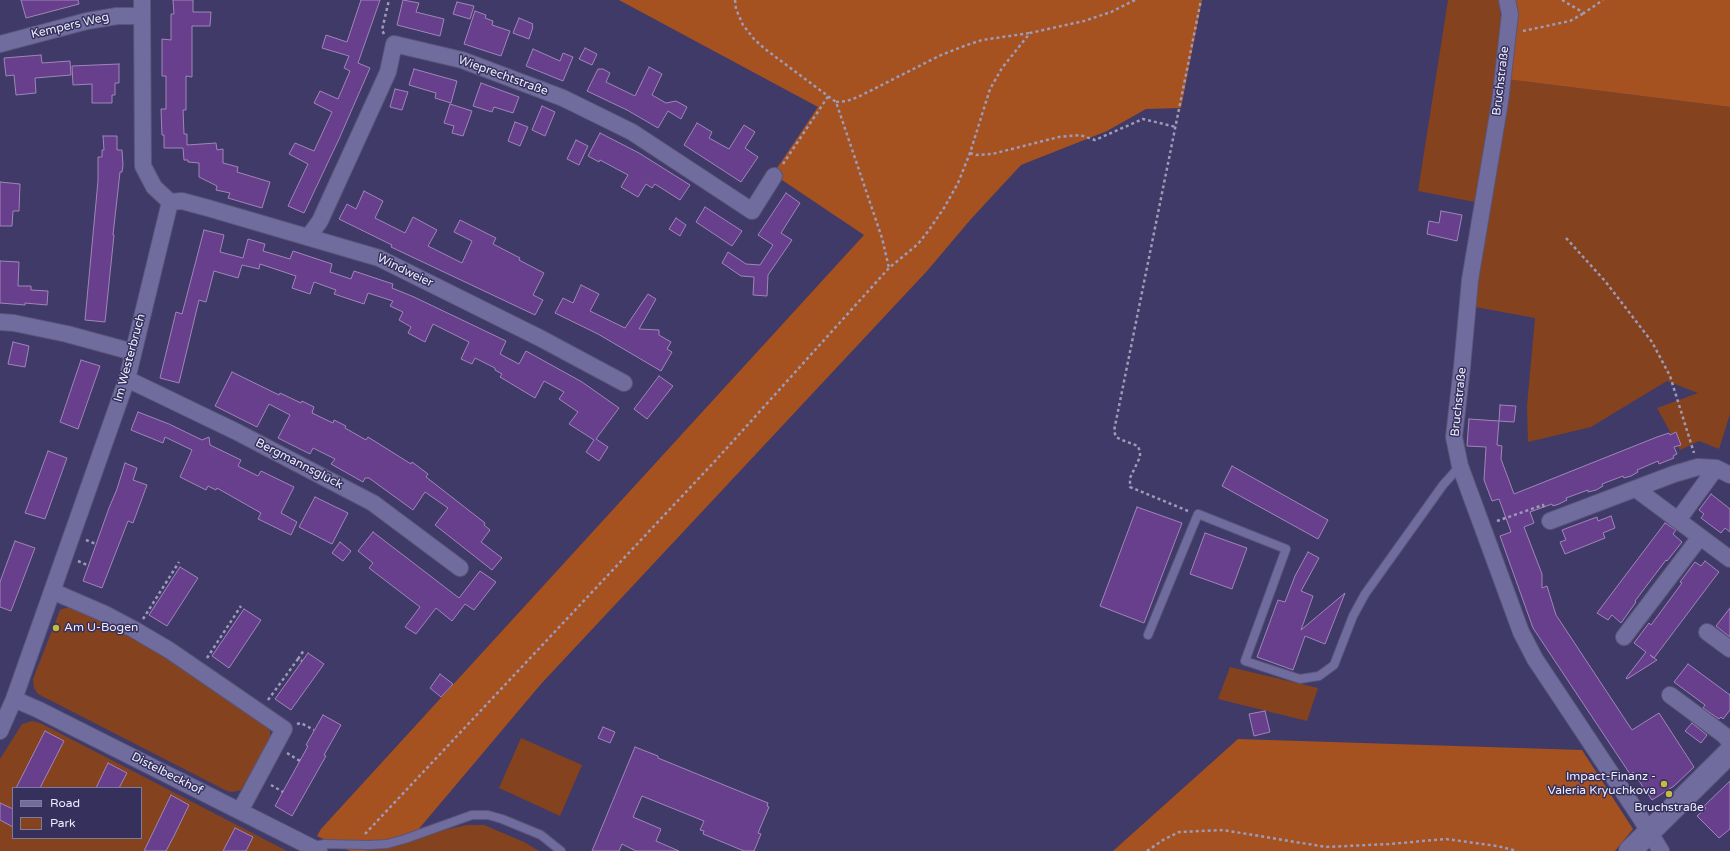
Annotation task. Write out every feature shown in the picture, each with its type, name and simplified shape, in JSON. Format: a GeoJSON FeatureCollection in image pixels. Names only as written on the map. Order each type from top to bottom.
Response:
{"type":"FeatureCollection","features":[{"type":"Feature","properties":{"kind":"street","name":"Bruchstraße"},"geometry":{"type":"LineString","coordinates":[[1507,0],[1510,14],[1500,102],[1470,280],[1454,437],[1460,466],[1521,632],[1535,660],[1661,851]]}},
{"type":"Feature","properties":{"kind":"street"},"geometry":{"type":"LineString","coordinates":[[142,8],[143,166],[154,187],[170,202]]}},
{"type":"Feature","properties":{"kind":"street","name":"Kempers Weg"},"geometry":{"type":"LineString","coordinates":[[0,44],[87,21],[116,16],[142,8]]}},
{"type":"Feature","properties":{"kind":"street","name":"Wieprechtstraße"},"geometry":{"type":"LineString","coordinates":[[394,44],[462,60],[564,98],[632,132],[752,211],[774,176]]}},
{"type":"Feature","properties":{"kind":"street"},"geometry":{"type":"LineString","coordinates":[[308,236],[320,221],[388,72],[394,44]]}},
{"type":"Feature","properties":{"kind":"street","name":"Windweier"},"geometry":{"type":"LineString","coordinates":[[170,202],[182,201],[308,236],[379,258],[540,338],[624,383]]}},
{"type":"Feature","properties":{"kind":"street","name":"Im Westerbruch"},"geometry":{"type":"LineString","coordinates":[[0,731],[8,706],[52,591],[127,379],[170,202]]}},
{"type":"Feature","properties":{"kind":"street"},"geometry":{"type":"LineString","coordinates":[[0,322],[14,323],[67,334],[133,352]]}},
{"type":"Feature","properties":{"kind":"street","name":"Bergmannsglück"},"geometry":{"type":"LineString","coordinates":[[127,379],[236,432],[373,503],[460,568]]}},
{"type":"Feature","properties":{"kind":"street"},"geometry":{"type":"LineString","coordinates":[[1550,521],[1674,474],[1698,467],[1723,471]]}},
{"type":"Feature","properties":{"kind":"street"},"geometry":{"type":"LineString","coordinates":[[1678,520],[1723,471]]}},
{"type":"Feature","properties":{"kind":"street"},"geometry":{"type":"LineString","coordinates":[[1636,489],[1730,559]]}},
{"type":"Feature","properties":{"kind":"street"},"geometry":{"type":"LineString","coordinates":[[1624,637],[1700,537]]}},
{"type":"Feature","properties":{"kind":"street"},"geometry":{"type":"LineString","coordinates":[[52,591],[105,614],[135,630],[199,670],[284,729],[240,811]]}},
{"type":"Feature","properties":{"kind":"street"},"geometry":{"type":"LineString","coordinates":[[1707,632],[1730,649]]}},
{"type":"Feature","properties":{"kind":"street"},"geometry":{"type":"LineString","coordinates":[[1670,694],[1724,735],[1730,742]]}},
{"type":"Feature","properties":{"kind":"street","name":"Distelbeckhof"},"geometry":{"type":"LineString","coordinates":[[8,706],[39,710],[314,849]]}},
{"type":"Feature","properties":{"kind":"street"},"geometry":{"type":"LineString","coordinates":[[1630,851],[1730,752]]}},
{"type":"Feature","properties":{"kind":"lane"},"geometry":{"type":"LineString","coordinates":[[1148,635],[1198,514],[1286,549],[1245,661],[1300,679],[1319,676],[1334,665],[1353,616],[1365,594],[1438,491],[1460,466]]}},
{"type":"Feature","properties":{"kind":"lane"},"geometry":{"type":"LineString","coordinates":[[314,849],[325,844],[387,844],[472,815],[488,815],[502,818],[541,835],[561,851]]}},
{"type":"Feature","properties":{"kind":"path"},"geometry":{"type":"LineString","coordinates":[[389,0],[382,30],[394,44]]}},
{"type":"Feature","properties":{"kind":"path"},"geometry":{"type":"LineString","coordinates":[[734,0],[743,26],[754,39],[778,59],[829,95],[836,102],[882,238],[889,268]]}},
{"type":"Feature","properties":{"kind":"path"},"geometry":{"type":"LineString","coordinates":[[836,102],[847,101],[858,97],[941,55],[967,45],[982,40],[1030,33],[1097,16],[1124,7],[1135,0]]}},
{"type":"Feature","properties":{"kind":"path"},"geometry":{"type":"LineString","coordinates":[[1198,514],[1130,487],[1130,478],[1140,457],[1140,452],[1138,446],[1116,437],[1114,431],[1201,0]]}},
{"type":"Feature","properties":{"kind":"path"},"geometry":{"type":"LineString","coordinates":[[1562,0],[1584,12]]}},
{"type":"Feature","properties":{"kind":"path"},"geometry":{"type":"LineString","coordinates":[[1507,33],[1536,29],[1570,20],[1602,0]]}},
{"type":"Feature","properties":{"kind":"path"},"geometry":{"type":"LineString","coordinates":[[357,845],[376,822],[721,454],[889,268],[918,244],[944,208],[958,183],[970,153],[990,89],[1002,68],[1030,33]]}},
{"type":"Feature","properties":{"kind":"path"},"geometry":{"type":"LineString","coordinates":[[774,176],[829,95]]}},
{"type":"Feature","properties":{"kind":"path"},"geometry":{"type":"LineString","coordinates":[[970,153],[976,155],[992,154],[1064,136],[1080,135],[1096,140],[1143,119],[1176,127]]}},
{"type":"Feature","properties":{"kind":"path"},"geometry":{"type":"LineString","coordinates":[[1566,238],[1605,281],[1652,342],[1670,376],[1698,467]]}},
{"type":"Feature","properties":{"kind":"path"},"geometry":{"type":"LineString","coordinates":[[1483,527],[1543,505],[1550,521]]}},
{"type":"Feature","properties":{"kind":"path"},"geometry":{"type":"LineString","coordinates":[[135,630],[156,601],[179,562]]}},
{"type":"Feature","properties":{"kind":"path"},"geometry":{"type":"LineString","coordinates":[[199,670],[241,606]]}},
{"type":"Feature","properties":{"kind":"path"},"geometry":{"type":"LineString","coordinates":[[260,713],[304,650]]}},
{"type":"Feature","properties":{"kind":"path"},"geometry":{"type":"LineString","coordinates":[[298,659],[302,661]]}},
{"type":"Feature","properties":{"kind":"path"},"geometry":{"type":"LineString","coordinates":[[1147,851],[1178,832],[1224,830],[1326,847],[1381,845],[1446,839],[1497,846],[1517,851]]}},
{"type":"Feature","properties":{"kind":"green space"},"geometry":{"type":"Polygon","coordinates":[[[1448,0],[1499,0],[1501,19],[1496,87],[1475,202],[1418,191],[1448,0]]]}},
{"type":"Feature","properties":{"kind":"green space"},"geometry":{"type":"Polygon","coordinates":[[[1505,79],[1730,107],[1730,414],[1719,449],[1699,441],[1680,450],[1657,408],[1698,393],[1667,381],[1591,427],[1528,442],[1527,406],[1535,318],[1475,307],[1505,79]]]}},
{"type":"Feature","properties":{"kind":"green space"},"geometry":{"type":"Polygon","coordinates":[[[71,608],[114,626],[179,665],[264,725],[270,731],[270,740],[241,790],[233,792],[227,791],[38,694],[34,688],[33,679],[60,610],[71,608]]]}},
{"type":"Feature","properties":{"kind":"green space"},"geometry":{"type":"Polygon","coordinates":[[[1230,667],[1318,688],[1307,721],[1218,699],[1230,667]]]}},
{"type":"Feature","properties":{"kind":"green space"},"geometry":{"type":"Polygon","coordinates":[[[32,721],[40,723],[287,851],[0,851],[0,759],[22,724],[32,721]]]}},
{"type":"Feature","properties":{"kind":"green space"},"geometry":{"type":"Polygon","coordinates":[[[521,738],[582,765],[560,816],[499,788],[521,738]]]}},
{"type":"Feature","properties":{"kind":"green space"},"geometry":{"type":"Polygon","coordinates":[[[467,825],[484,825],[524,842],[539,851],[365,851],[407,843],[440,831],[467,825]]]}},
{"type":"Feature","properties":{"kind":"shaded area"},"geometry":{"type":"Polygon","coordinates":[[[619,0],[1202,0],[1181,108],[1146,109],[1107,131],[1021,165],[971,219],[927,271],[541,684],[407,843],[365,851],[350,851],[317,836],[321,829],[864,235],[773,174],[818,107],[619,0]]]}},
{"type":"Feature","properties":{"kind":"shaded area"},"geometry":{"type":"Polygon","coordinates":[[[1508,0],[1730,0],[1730,107],[1505,79],[1508,0]]]}},
{"type":"Feature","properties":{"kind":"shaded area"},"geometry":{"type":"Polygon","coordinates":[[[1238,739],[1582,750],[1633,829],[1615,851],[1113,851],[1238,739]]]}},
{"type":"Feature","properties":{"kind":"building"},"geometry":{"type":"Polygon","coordinates":[[[21,0],[78,0],[79,4],[26,18],[21,0]]]}},
{"type":"Feature","properties":{"kind":"building"},"geometry":{"type":"Polygon","coordinates":[[[173,0],[193,0],[193,12],[211,12],[210,26],[192,26],[192,77],[186,76],[186,110],[183,110],[184,134],[187,134],[187,145],[216,143],[217,150],[223,149],[223,163],[238,167],[237,172],[270,182],[262,208],[228,198],[230,193],[216,190],[217,186],[199,177],[199,163],[184,160],[183,148],[164,148],[161,109],[166,109],[166,76],[162,76],[162,39],[171,40],[171,14],[174,14],[173,0]]]}},
{"type":"Feature","properties":{"kind":"building"},"geometry":{"type":"Polygon","coordinates":[[[361,0],[380,0],[358,63],[370,68],[304,213],[288,206],[308,164],[289,154],[295,143],[314,151],[332,112],[314,103],[320,91],[338,99],[350,71],[344,68],[349,56],[322,48],[326,35],[347,42],[361,0]]]}},
{"type":"Feature","properties":{"kind":"building"},"geometry":{"type":"Polygon","coordinates":[[[403,0],[419,3],[416,12],[444,19],[440,36],[397,25],[403,0]]]}},
{"type":"Feature","properties":{"kind":"building"},"geometry":{"type":"Polygon","coordinates":[[[457,2],[474,6],[470,19],[453,14],[457,2]]]}},
{"type":"Feature","properties":{"kind":"building"},"geometry":{"type":"Polygon","coordinates":[[[475,11],[486,15],[485,18],[493,21],[492,25],[510,31],[501,56],[464,44],[475,11]]]}},
{"type":"Feature","properties":{"kind":"building"},"geometry":{"type":"Polygon","coordinates":[[[519,18],[533,24],[529,39],[513,33],[519,18]]]}},
{"type":"Feature","properties":{"kind":"building"},"geometry":{"type":"Polygon","coordinates":[[[585,48],[597,54],[592,65],[579,59],[585,48]]]}},
{"type":"Feature","properties":{"kind":"building"},"geometry":{"type":"Polygon","coordinates":[[[533,49],[560,61],[563,53],[573,57],[563,81],[526,66],[533,49]]]}},
{"type":"Feature","properties":{"kind":"building"},"geometry":{"type":"Polygon","coordinates":[[[41,55],[42,63],[70,61],[71,75],[35,78],[36,93],[16,95],[14,75],[6,76],[4,58],[41,55]]]}},
{"type":"Feature","properties":{"kind":"building"},"geometry":{"type":"Polygon","coordinates":[[[119,64],[119,83],[115,83],[115,95],[112,95],[112,103],[92,103],[92,84],[73,85],[72,66],[119,64]]]}},
{"type":"Feature","properties":{"kind":"building"},"geometry":{"type":"Polygon","coordinates":[[[649,67],[662,74],[652,95],[666,103],[676,101],[687,107],[681,119],[668,111],[658,128],[627,110],[587,91],[598,69],[603,69],[610,73],[606,82],[635,96],[649,67]]]}},
{"type":"Feature","properties":{"kind":"building"},"geometry":{"type":"Polygon","coordinates":[[[414,69],[457,81],[451,103],[435,98],[436,93],[409,85],[414,69]]]}},
{"type":"Feature","properties":{"kind":"building"},"geometry":{"type":"Polygon","coordinates":[[[481,83],[519,97],[513,113],[494,107],[492,112],[473,106],[481,83]]]}},
{"type":"Feature","properties":{"kind":"building"},"geometry":{"type":"Polygon","coordinates":[[[395,89],[408,92],[402,110],[390,107],[395,89]]]}},
{"type":"Feature","properties":{"kind":"building"},"geometry":{"type":"Polygon","coordinates":[[[450,104],[472,111],[463,136],[452,133],[454,126],[444,123],[450,104]]]}},
{"type":"Feature","properties":{"kind":"building"},"geometry":{"type":"Polygon","coordinates":[[[542,106],[555,112],[545,136],[532,130],[542,106]]]}},
{"type":"Feature","properties":{"kind":"building"},"geometry":{"type":"Polygon","coordinates":[[[515,122],[528,127],[520,146],[508,141],[515,122]]]}},
{"type":"Feature","properties":{"kind":"building"},"geometry":{"type":"Polygon","coordinates":[[[697,123],[712,132],[709,138],[729,149],[744,125],[755,132],[745,148],[758,157],[741,182],[684,145],[697,123]]]}},
{"type":"Feature","properties":{"kind":"building"},"geometry":{"type":"Polygon","coordinates":[[[600,133],[639,153],[690,185],[680,200],[655,184],[652,188],[646,184],[638,197],[621,187],[628,175],[600,160],[599,162],[588,156],[600,133]]]}},
{"type":"Feature","properties":{"kind":"building"},"geometry":{"type":"Polygon","coordinates":[[[103,136],[117,136],[117,150],[122,150],[123,165],[122,172],[120,172],[105,322],[85,320],[98,181],[98,157],[102,157],[102,150],[104,150],[103,136]]]}},
{"type":"Feature","properties":{"kind":"building"},"geometry":{"type":"Polygon","coordinates":[[[576,140],[588,146],[579,165],[567,159],[576,140]]]}},
{"type":"Feature","properties":{"kind":"building"},"geometry":{"type":"Polygon","coordinates":[[[0,182],[20,184],[19,211],[13,211],[12,226],[0,226],[0,182]]]}},
{"type":"Feature","properties":{"kind":"building"},"geometry":{"type":"Polygon","coordinates":[[[364,191],[383,201],[375,218],[405,233],[413,217],[437,230],[428,246],[462,263],[472,241],[454,232],[460,220],[496,238],[493,244],[544,273],[533,295],[543,300],[535,315],[391,247],[392,245],[339,219],[347,204],[356,209],[364,191]]]}},
{"type":"Feature","properties":{"kind":"building"},"geometry":{"type":"Polygon","coordinates":[[[786,193],[800,203],[781,233],[792,240],[768,275],[767,296],[753,295],[754,277],[741,276],[722,263],[728,252],[746,264],[760,265],[773,245],[758,235],[786,193]]]}},
{"type":"Feature","properties":{"kind":"building"},"geometry":{"type":"Polygon","coordinates":[[[705,207],[742,231],[732,246],[696,222],[705,207]]]}},
{"type":"Feature","properties":{"kind":"building"},"geometry":{"type":"Polygon","coordinates":[[[1441,211],[1462,215],[1457,241],[1427,234],[1429,221],[1439,223],[1441,211]]]}},
{"type":"Feature","properties":{"kind":"building"},"geometry":{"type":"Polygon","coordinates":[[[676,218],[686,225],[680,236],[669,229],[676,218]]]}},
{"type":"Feature","properties":{"kind":"building"},"geometry":{"type":"Polygon","coordinates":[[[204,230],[224,235],[220,252],[243,258],[248,239],[265,244],[263,251],[290,259],[293,251],[332,264],[330,272],[351,279],[354,271],[393,284],[392,288],[506,341],[500,354],[519,364],[526,351],[582,382],[619,408],[596,439],[608,447],[599,461],[586,452],[594,440],[569,424],[578,412],[559,399],[564,392],[544,381],[535,398],[500,377],[502,374],[495,370],[495,368],[475,358],[472,364],[461,359],[469,342],[433,324],[425,342],[408,333],[411,327],[399,320],[403,312],[390,306],[393,301],[368,293],[364,304],[334,294],[336,290],[314,282],[310,294],[292,288],[296,276],[260,264],[259,269],[242,265],[238,278],[214,271],[206,302],[199,300],[179,383],[160,378],[176,312],[182,314],[204,230]]]}},
{"type":"Feature","properties":{"kind":"building"},"geometry":{"type":"Polygon","coordinates":[[[0,261],[19,262],[18,286],[31,286],[31,290],[48,291],[47,305],[0,303],[0,261]]]}},
{"type":"Feature","properties":{"kind":"building"},"geometry":{"type":"Polygon","coordinates":[[[581,285],[599,294],[590,311],[625,328],[648,294],[656,299],[639,329],[659,330],[659,335],[671,342],[667,349],[672,352],[661,371],[598,334],[555,313],[563,298],[573,303],[581,285]]]}},
{"type":"Feature","properties":{"kind":"building"},"geometry":{"type":"Polygon","coordinates":[[[13,342],[29,346],[25,367],[8,364],[13,342]]]}},
{"type":"Feature","properties":{"kind":"building"},"geometry":{"type":"Polygon","coordinates":[[[81,360],[100,366],[78,429],[60,422],[81,360]]]}},
{"type":"Feature","properties":{"kind":"building"},"geometry":{"type":"Polygon","coordinates":[[[232,372],[279,395],[280,393],[301,403],[302,401],[314,407],[312,413],[333,423],[334,420],[346,426],[345,428],[366,440],[368,437],[411,464],[412,462],[428,474],[426,477],[485,523],[484,525],[490,530],[481,542],[502,558],[492,570],[435,525],[448,508],[425,492],[413,510],[369,478],[365,478],[363,482],[331,464],[335,459],[313,448],[310,454],[278,438],[290,415],[269,404],[257,427],[215,406],[232,372]]]}},
{"type":"Feature","properties":{"kind":"building"},"geometry":{"type":"Polygon","coordinates":[[[659,376],[673,386],[647,419],[634,409],[659,376]]]}},
{"type":"Feature","properties":{"kind":"building"},"geometry":{"type":"Polygon","coordinates":[[[1500,405],[1516,406],[1514,422],[1499,421],[1500,405]]]}},
{"type":"Feature","properties":{"kind":"building"},"geometry":{"type":"Polygon","coordinates":[[[138,412],[169,424],[202,440],[209,437],[210,445],[241,460],[238,466],[258,476],[261,471],[294,487],[281,513],[297,522],[291,535],[258,519],[261,513],[217,488],[216,490],[208,486],[206,490],[180,477],[192,450],[165,437],[163,443],[131,430],[138,412]]]}},
{"type":"Feature","properties":{"kind":"building"},"geometry":{"type":"Polygon","coordinates":[[[1469,419],[1499,421],[1497,445],[1502,446],[1501,459],[1514,494],[1657,437],[1669,433],[1670,435],[1676,432],[1681,445],[1674,447],[1677,454],[1673,456],[1674,458],[1659,464],[1658,461],[1637,470],[1638,472],[1631,476],[1624,478],[1623,476],[1602,484],[1603,486],[1596,490],[1588,492],[1588,490],[1566,498],[1567,500],[1559,504],[1553,506],[1552,504],[1530,512],[1534,523],[1524,527],[1542,574],[1542,588],[1547,586],[1556,615],[1632,730],[1659,713],[1694,767],[1674,786],[1652,800],[1633,772],[1630,774],[1533,628],[1500,536],[1511,532],[1499,499],[1492,501],[1484,480],[1486,447],[1467,446],[1469,419]]]}},
{"type":"Feature","properties":{"kind":"building"},"geometry":{"type":"Polygon","coordinates":[[[48,451],[67,458],[45,519],[25,513],[48,451]]]}},
{"type":"Feature","properties":{"kind":"building"},"geometry":{"type":"Polygon","coordinates":[[[125,463],[137,468],[133,480],[147,485],[133,523],[128,521],[102,588],[83,581],[125,463]]]}},
{"type":"Feature","properties":{"kind":"building"},"geometry":{"type":"Polygon","coordinates":[[[1232,466],[1328,520],[1318,539],[1222,486],[1232,466]]]}},
{"type":"Feature","properties":{"kind":"building"},"geometry":{"type":"Polygon","coordinates":[[[1711,494],[1730,509],[1730,532],[1725,528],[1721,533],[1701,518],[1704,514],[1699,510],[1711,494]]]}},
{"type":"Feature","properties":{"kind":"building"},"geometry":{"type":"Polygon","coordinates":[[[315,497],[348,513],[332,544],[299,527],[315,497]]]}},
{"type":"Feature","properties":{"kind":"building"},"geometry":{"type":"Polygon","coordinates":[[[1137,507],[1182,523],[1144,623],[1100,606],[1137,507]]]}},
{"type":"Feature","properties":{"kind":"building"},"geometry":{"type":"Polygon","coordinates":[[[1611,516],[1615,528],[1603,533],[1605,538],[1565,554],[1560,542],[1566,540],[1562,530],[1597,517],[1598,521],[1611,516]]]}},
{"type":"Feature","properties":{"kind":"building"},"geometry":{"type":"Polygon","coordinates":[[[1665,523],[1676,530],[1673,534],[1682,542],[1667,561],[1666,560],[1635,601],[1636,602],[1621,623],[1612,615],[1608,620],[1597,613],[1665,523]]]}},
{"type":"Feature","properties":{"kind":"building"},"geometry":{"type":"Polygon","coordinates":[[[373,532],[459,598],[480,571],[496,582],[474,610],[465,604],[452,621],[436,608],[416,634],[405,627],[420,607],[369,568],[373,563],[358,551],[373,532]]]}},
{"type":"Feature","properties":{"kind":"building"},"geometry":{"type":"Polygon","coordinates":[[[1205,533],[1247,548],[1232,589],[1190,574],[1205,533]]]}},
{"type":"Feature","properties":{"kind":"building"},"geometry":{"type":"Polygon","coordinates":[[[15,541],[35,548],[11,611],[0,607],[0,582],[15,541]]]}},
{"type":"Feature","properties":{"kind":"building"},"geometry":{"type":"Polygon","coordinates":[[[340,542],[351,551],[343,561],[332,553],[340,542]]]}},
{"type":"Feature","properties":{"kind":"building"},"geometry":{"type":"Polygon","coordinates":[[[1308,552],[1319,558],[1301,591],[1313,596],[1301,630],[1345,593],[1325,644],[1305,636],[1293,670],[1257,657],[1278,600],[1285,602],[1295,576],[1308,552]]]}},
{"type":"Feature","properties":{"kind":"building"},"geometry":{"type":"Polygon","coordinates":[[[1705,561],[1719,572],[1654,658],[1657,660],[1627,679],[1626,678],[1646,652],[1634,643],[1649,623],[1651,625],[1682,583],[1680,582],[1695,562],[1701,566],[1705,561]]]}},
{"type":"Feature","properties":{"kind":"building"},"geometry":{"type":"Polygon","coordinates":[[[180,567],[198,578],[167,626],[149,615],[180,567]]]}},
{"type":"Feature","properties":{"kind":"building"},"geometry":{"type":"Polygon","coordinates":[[[1730,608],[1730,637],[1716,626],[1730,608]]]}},
{"type":"Feature","properties":{"kind":"building"},"geometry":{"type":"Polygon","coordinates":[[[244,609],[261,620],[229,668],[212,656],[244,609]]]}},
{"type":"Feature","properties":{"kind":"building"},"geometry":{"type":"Polygon","coordinates":[[[308,653],[324,664],[291,710],[275,699],[308,653]]]}},
{"type":"Feature","properties":{"kind":"building"},"geometry":{"type":"Polygon","coordinates":[[[1688,664],[1730,695],[1730,710],[1723,719],[1721,717],[1719,719],[1703,708],[1705,705],[1674,682],[1688,664]]]}},
{"type":"Feature","properties":{"kind":"building"},"geometry":{"type":"Polygon","coordinates":[[[440,674],[453,684],[441,697],[430,688],[440,674]]]}},
{"type":"Feature","properties":{"kind":"building"},"geometry":{"type":"Polygon","coordinates":[[[1265,711],[1270,732],[1254,736],[1249,714],[1265,711]]]}},
{"type":"Feature","properties":{"kind":"building"},"geometry":{"type":"Polygon","coordinates":[[[323,715],[341,725],[324,755],[326,756],[292,816],[275,806],[323,715]]]}},
{"type":"Feature","properties":{"kind":"building"},"geometry":{"type":"Polygon","coordinates":[[[1692,723],[1707,735],[1701,743],[1685,731],[1692,723]]]}},
{"type":"Feature","properties":{"kind":"building"},"geometry":{"type":"Polygon","coordinates":[[[603,727],[615,732],[610,743],[598,738],[603,727]]]}},
{"type":"Feature","properties":{"kind":"building"},"geometry":{"type":"Polygon","coordinates":[[[45,731],[64,741],[41,787],[17,787],[45,731]]]}},
{"type":"Feature","properties":{"kind":"building"},"geometry":{"type":"Polygon","coordinates":[[[635,747],[658,756],[658,758],[768,803],[767,806],[769,807],[758,833],[761,834],[754,851],[744,851],[703,834],[704,831],[700,830],[704,821],[642,796],[633,817],[661,829],[656,841],[679,851],[636,851],[622,844],[619,851],[592,851],[635,747]]]}},
{"type":"Feature","properties":{"kind":"building"},"geometry":{"type":"Polygon","coordinates":[[[108,763],[127,773],[120,787],[96,787],[108,763]]]}},
{"type":"Feature","properties":{"kind":"building"},"geometry":{"type":"Polygon","coordinates":[[[1730,781],[1730,829],[1719,838],[1697,816],[1706,808],[1704,806],[1730,781]]]}},
{"type":"Feature","properties":{"kind":"building"},"geometry":{"type":"Polygon","coordinates":[[[171,795],[189,805],[166,851],[144,851],[171,795]]]}},
{"type":"Feature","properties":{"kind":"building"},"geometry":{"type":"Polygon","coordinates":[[[0,803],[12,809],[12,826],[0,820],[0,803]]]}},
{"type":"Feature","properties":{"kind":"building"},"geometry":{"type":"Polygon","coordinates":[[[235,828],[253,837],[246,851],[223,851],[235,828]]]}},
{"type":"Feature","properties":{"kind":"place","name":"Am U-Bogen"},"geometry":{"type":"Point","coordinates":[56,628]}},
{"type":"Feature","properties":{"kind":"place","name":"Impact-Finanz - Valeria Kryuchkova"},"geometry":{"type":"Point","coordinates":[1664,784]}},
{"type":"Feature","properties":{"kind":"place","name":"Bruchstraße"},"geometry":{"type":"Point","coordinates":[1669,794]}}]}
